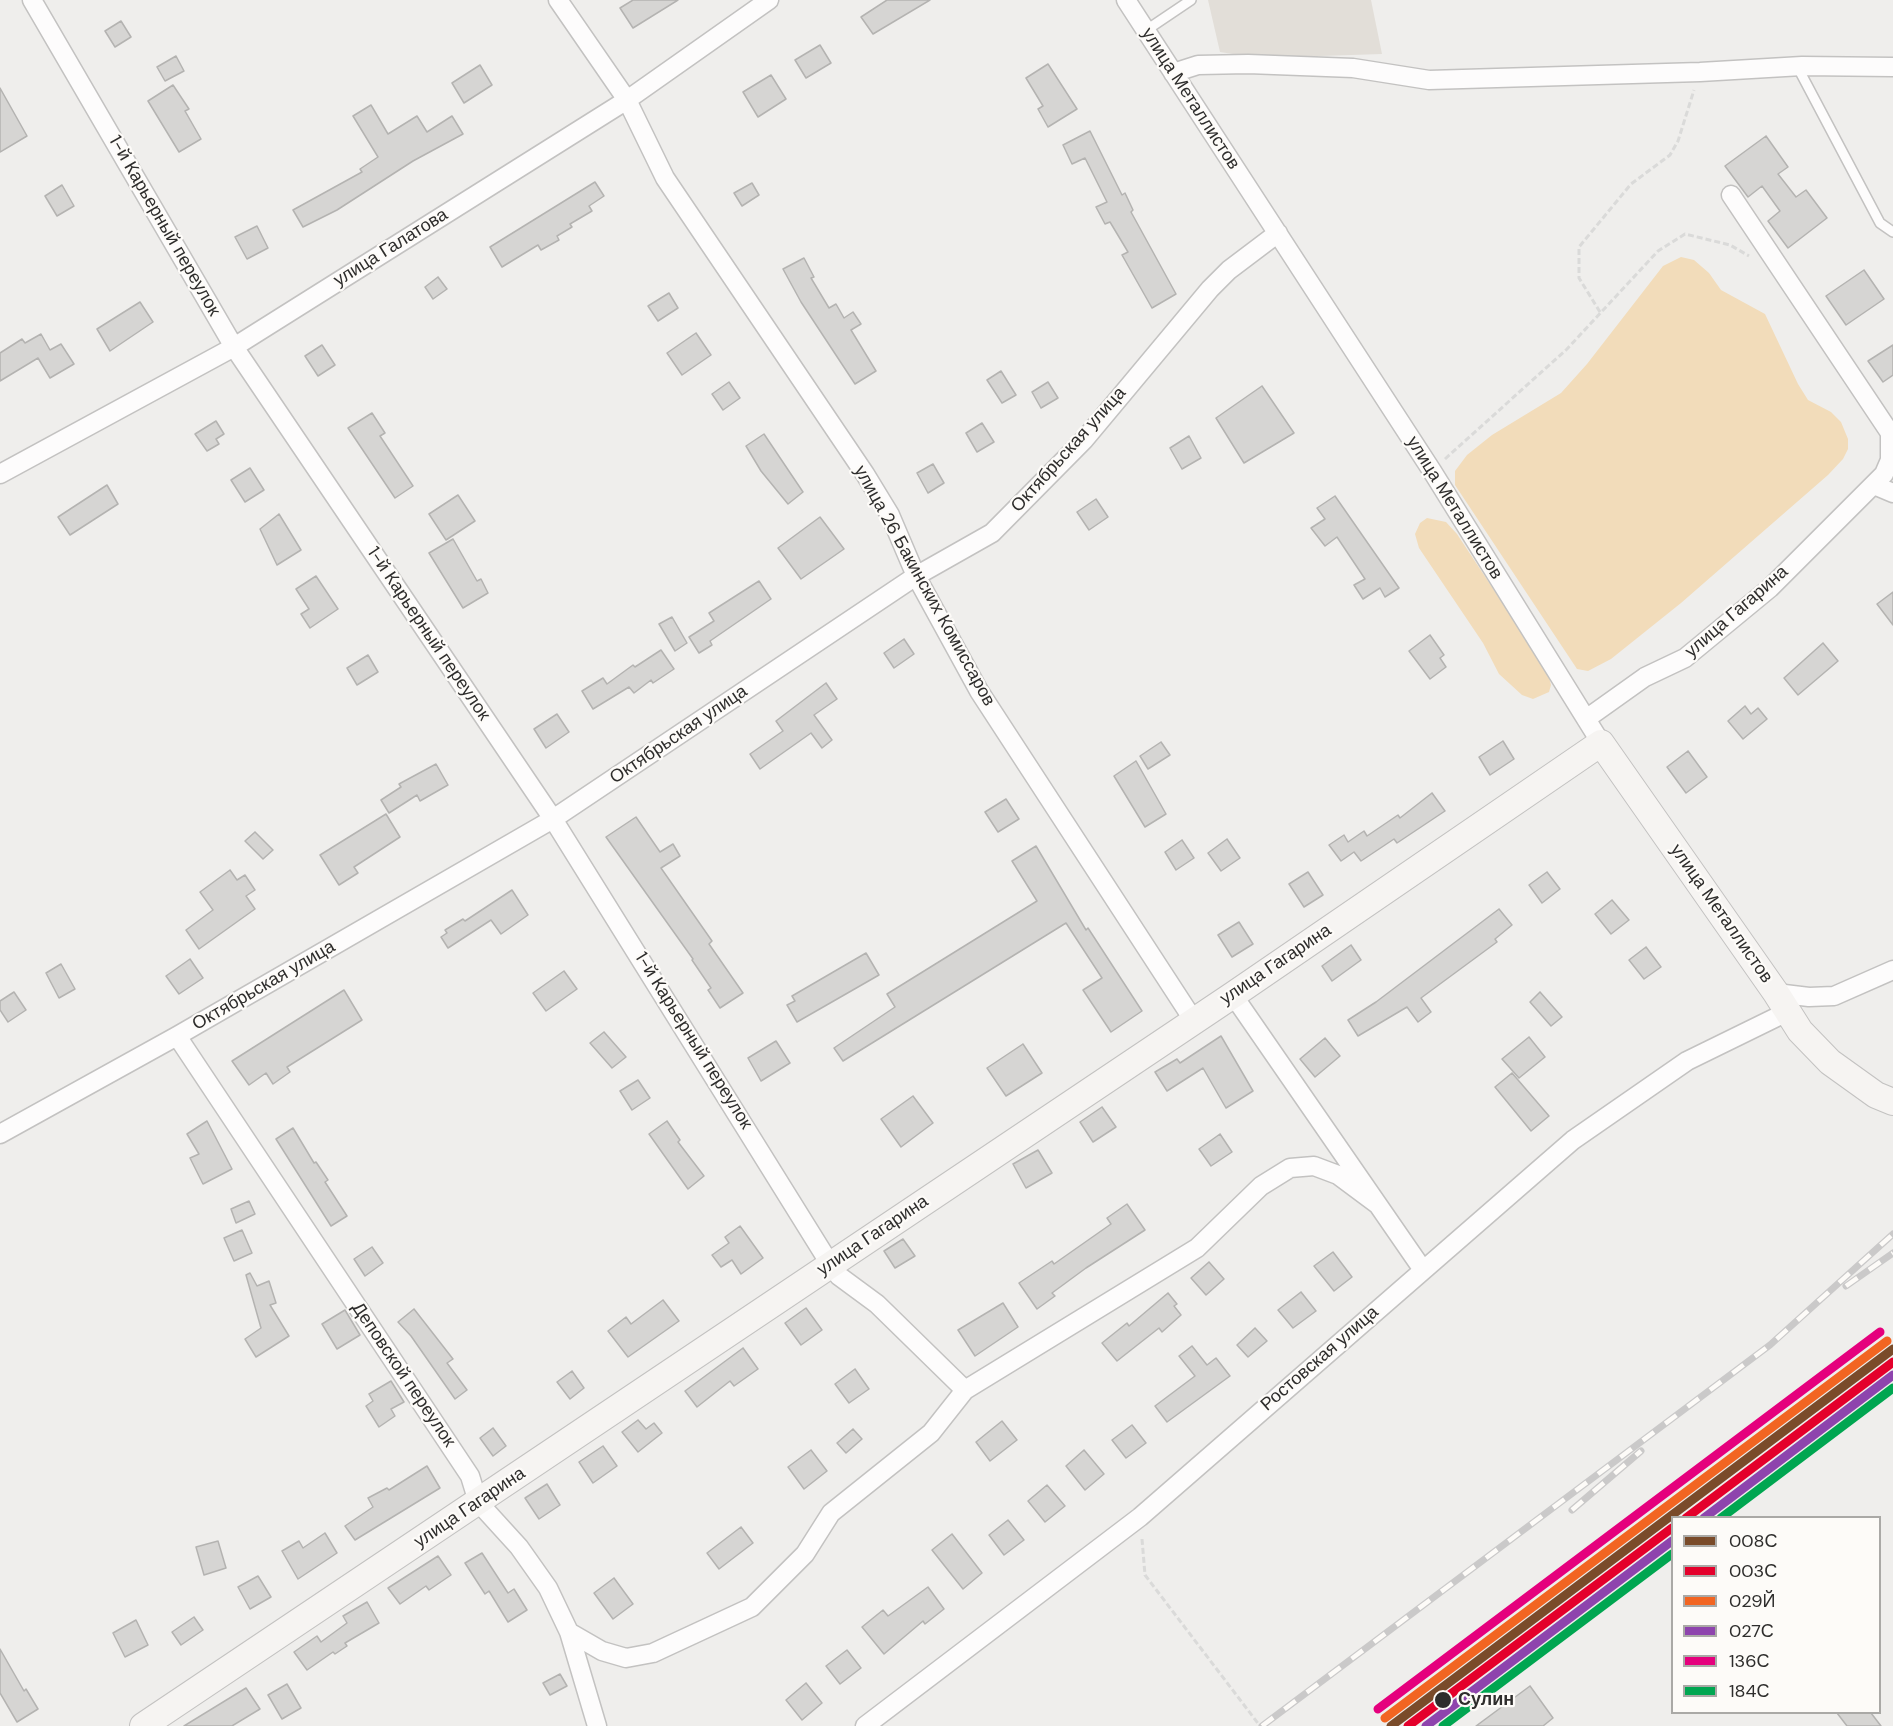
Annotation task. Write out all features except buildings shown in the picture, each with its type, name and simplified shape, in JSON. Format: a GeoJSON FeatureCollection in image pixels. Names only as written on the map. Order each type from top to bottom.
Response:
{"type":"FeatureCollection","features":[{"type":"Feature","properties":{"kind":"main road","name":"улица Гагарина"},"geometry":{"type":"LineString","coordinates":[[143,1726],[1194,1021],[1601,743]]}},
{"type":"Feature","properties":{"kind":"main road","name":"улица Металлистов"},"geometry":{"type":"LineString","coordinates":[[1601,743],[1809,1043],[1830,1062],[1876,1095],[1893,1102]]}},
{"type":"Feature","properties":{"kind":"street","name":"1-й Карьерный переулок"},"geometry":{"type":"LineString","coordinates":[[32,0],[234,347],[554,819],[830,1264],[839,1276],[877,1304],[965,1390]]}},
{"type":"Feature","properties":{"kind":"street","name":"улица 26 Бакинских Комиссаров"},"geometry":{"type":"LineString","coordinates":[[558,0],[627,100],[666,178],[885,507],[916,576],[979,691],[1194,1021]]}},
{"type":"Feature","properties":{"kind":"street","name":"улица Галатова"},"geometry":{"type":"LineString","coordinates":[[0,474],[234,347],[627,100],[769,0]]}},
{"type":"Feature","properties":{"kind":"street","name":"улица Металлистов"},"geometry":{"type":"LineString","coordinates":[[1126,0],[1432,471],[1601,743]]}},
{"type":"Feature","properties":{"kind":"street"},"geometry":{"type":"LineString","coordinates":[[1173,73],[1198,65],[1218,64],[1353,68],[1429,80],[1700,72],[1797,66],[1893,67]]}},
{"type":"Feature","properties":{"kind":"street"},"geometry":{"type":"LineString","coordinates":[[1731,195],[1890,433],[1890,460],[1884,478],[1893,493]]}},
{"type":"Feature","properties":{"kind":"street","name":"Октябрьская улица"},"geometry":{"type":"LineString","coordinates":[[0,1134],[177,1036],[554,819],[916,576],[992,533],[1084,440],[1210,289],[1229,270],[1278,233]]}},
{"type":"Feature","properties":{"kind":"street","name":"улица Гагарина"},"geometry":{"type":"LineString","coordinates":[[1586,719],[1645,677],[1685,658],[1770,588],[1884,478]]}},
{"type":"Feature","properties":{"kind":"street"},"geometry":{"type":"LineString","coordinates":[[1782,1002],[1809,997],[1834,996],[1893,970]]}},
{"type":"Feature","properties":{"kind":"street"},"geometry":{"type":"LineString","coordinates":[[1233,994],[1423,1270]]}},
{"type":"Feature","properties":{"kind":"street","name":"Ростовская улица"},"geometry":{"type":"LineString","coordinates":[[865,1726],[1140,1517],[1573,1140],[1687,1061],[1782,1002]]}},
{"type":"Feature","properties":{"kind":"street","name":"Деповской переулок"},"geometry":{"type":"LineString","coordinates":[[177,1036],[470,1476],[478,1503],[519,1547],[548,1588],[569,1632],[597,1726]]}},
{"type":"Feature","properties":{"kind":"street"},"geometry":{"type":"LineString","coordinates":[[569,1632],[602,1651],[626,1658],[653,1653],[752,1607],[805,1554],[831,1513],[932,1433],[965,1390],[1197,1248],[1260,1186],[1290,1168],[1314,1166],[1338,1175],[1377,1204]]}},
{"type":"Feature","properties":{"kind":"lane"},"geometry":{"type":"LineString","coordinates":[[1145,31],[1191,0]]}},
{"type":"Feature","properties":{"kind":"lane"},"geometry":{"type":"LineString","coordinates":[[1797,66],[1880,223],[1893,232]]}},
{"type":"Feature","properties":{"kind":"path"},"geometry":{"type":"LineString","coordinates":[[1600,312],[1579,278],[1579,248],[1631,184],[1670,155],[1678,141],[1700,72]]}},
{"type":"Feature","properties":{"kind":"path"},"geometry":{"type":"LineString","coordinates":[[1432,471],[1567,349],[1658,251],[1685,234],[1730,245],[1757,260]]}},
{"type":"Feature","properties":{"kind":"path"},"geometry":{"type":"LineString","coordinates":[[1140,1517],[1145,1575],[1260,1726]]}},
{"type":"Feature","properties":{"kind":"shaded area"},"geometry":{"type":"Polygon","coordinates":[[[1208,0],[1371,0],[1382,54],[1259,58],[1220,52],[1208,0]]]}},
{"type":"Feature","properties":{"kind":"shaded area"},"geometry":{"type":"Polygon","coordinates":[[[1681,257],[1694,260],[1709,273],[1721,290],[1765,314],[1798,384],[1808,400],[1831,412],[1841,422],[1848,439],[1848,449],[1843,459],[1828,475],[1681,603],[1611,659],[1588,671],[1577,669],[1455,485],[1455,471],[1467,455],[1492,435],[1561,393],[1587,364],[1663,266],[1681,257]]]}},
{"type":"Feature","properties":{"kind":"shaded area"},"geometry":{"type":"Polygon","coordinates":[[[1427,518],[1446,522],[1457,534],[1548,672],[1551,685],[1549,692],[1533,699],[1522,695],[1499,674],[1483,643],[1419,548],[1415,534],[1420,523],[1427,518]]]}},
{"type":"Feature","properties":{"kind":"railway"},"geometry":{"type":"LineString","coordinates":[[1262,1726],[1770,1345],[1893,1234]]}},
{"type":"Feature","properties":{"kind":"railway"},"geometry":{"type":"LineString","coordinates":[[1846,1286],[1893,1253]]}},
{"type":"Feature","properties":{"kind":"railway"},"geometry":{"type":"LineString","coordinates":[[1572,1510],[1641,1451]]}},
{"type":"Feature","properties":{"kind":"transit line","name":"136С"},"geometry":{"type":"LineString","coordinates":[[1378,1709],[1880,1332]]}},
{"type":"Feature","properties":{"kind":"transit line","name":"029Й"},"geometry":{"type":"LineString","coordinates":[[1385,1718],[1887,1341]]}},
{"type":"Feature","properties":{"kind":"transit line","name":"008С"},"geometry":{"type":"LineString","coordinates":[[1391,1726],[1893,1349]]}},
{"type":"Feature","properties":{"kind":"transit line","name":"003С"},"geometry":{"type":"LineString","coordinates":[[1689,1516],[1893,1362]]}},
{"type":"Feature","properties":{"kind":"transit line","name":"027С"},"geometry":{"type":"LineString","coordinates":[[1707,1516],[1893,1375]]}},
{"type":"Feature","properties":{"kind":"transit line","name":"184С"},"geometry":{"type":"LineString","coordinates":[[1724,1516],[1893,1388]]}},
{"type":"Feature","properties":{"kind":"transit line","name":"003С"},"geometry":{"type":"LineString","coordinates":[[1408,1726],[1671,1529]]}},
{"type":"Feature","properties":{"kind":"transit line","name":"027С"},"geometry":{"type":"LineString","coordinates":[[1426,1726],[1671,1542]]}},
{"type":"Feature","properties":{"kind":"transit line","name":"184С"},"geometry":{"type":"LineString","coordinates":[[1443,1726],[1671,1555]]}},
{"type":"Feature","properties":{"kind":"place","name":"Сулин"},"geometry":{"type":"Point","coordinates":[1443,1700]}}]}
